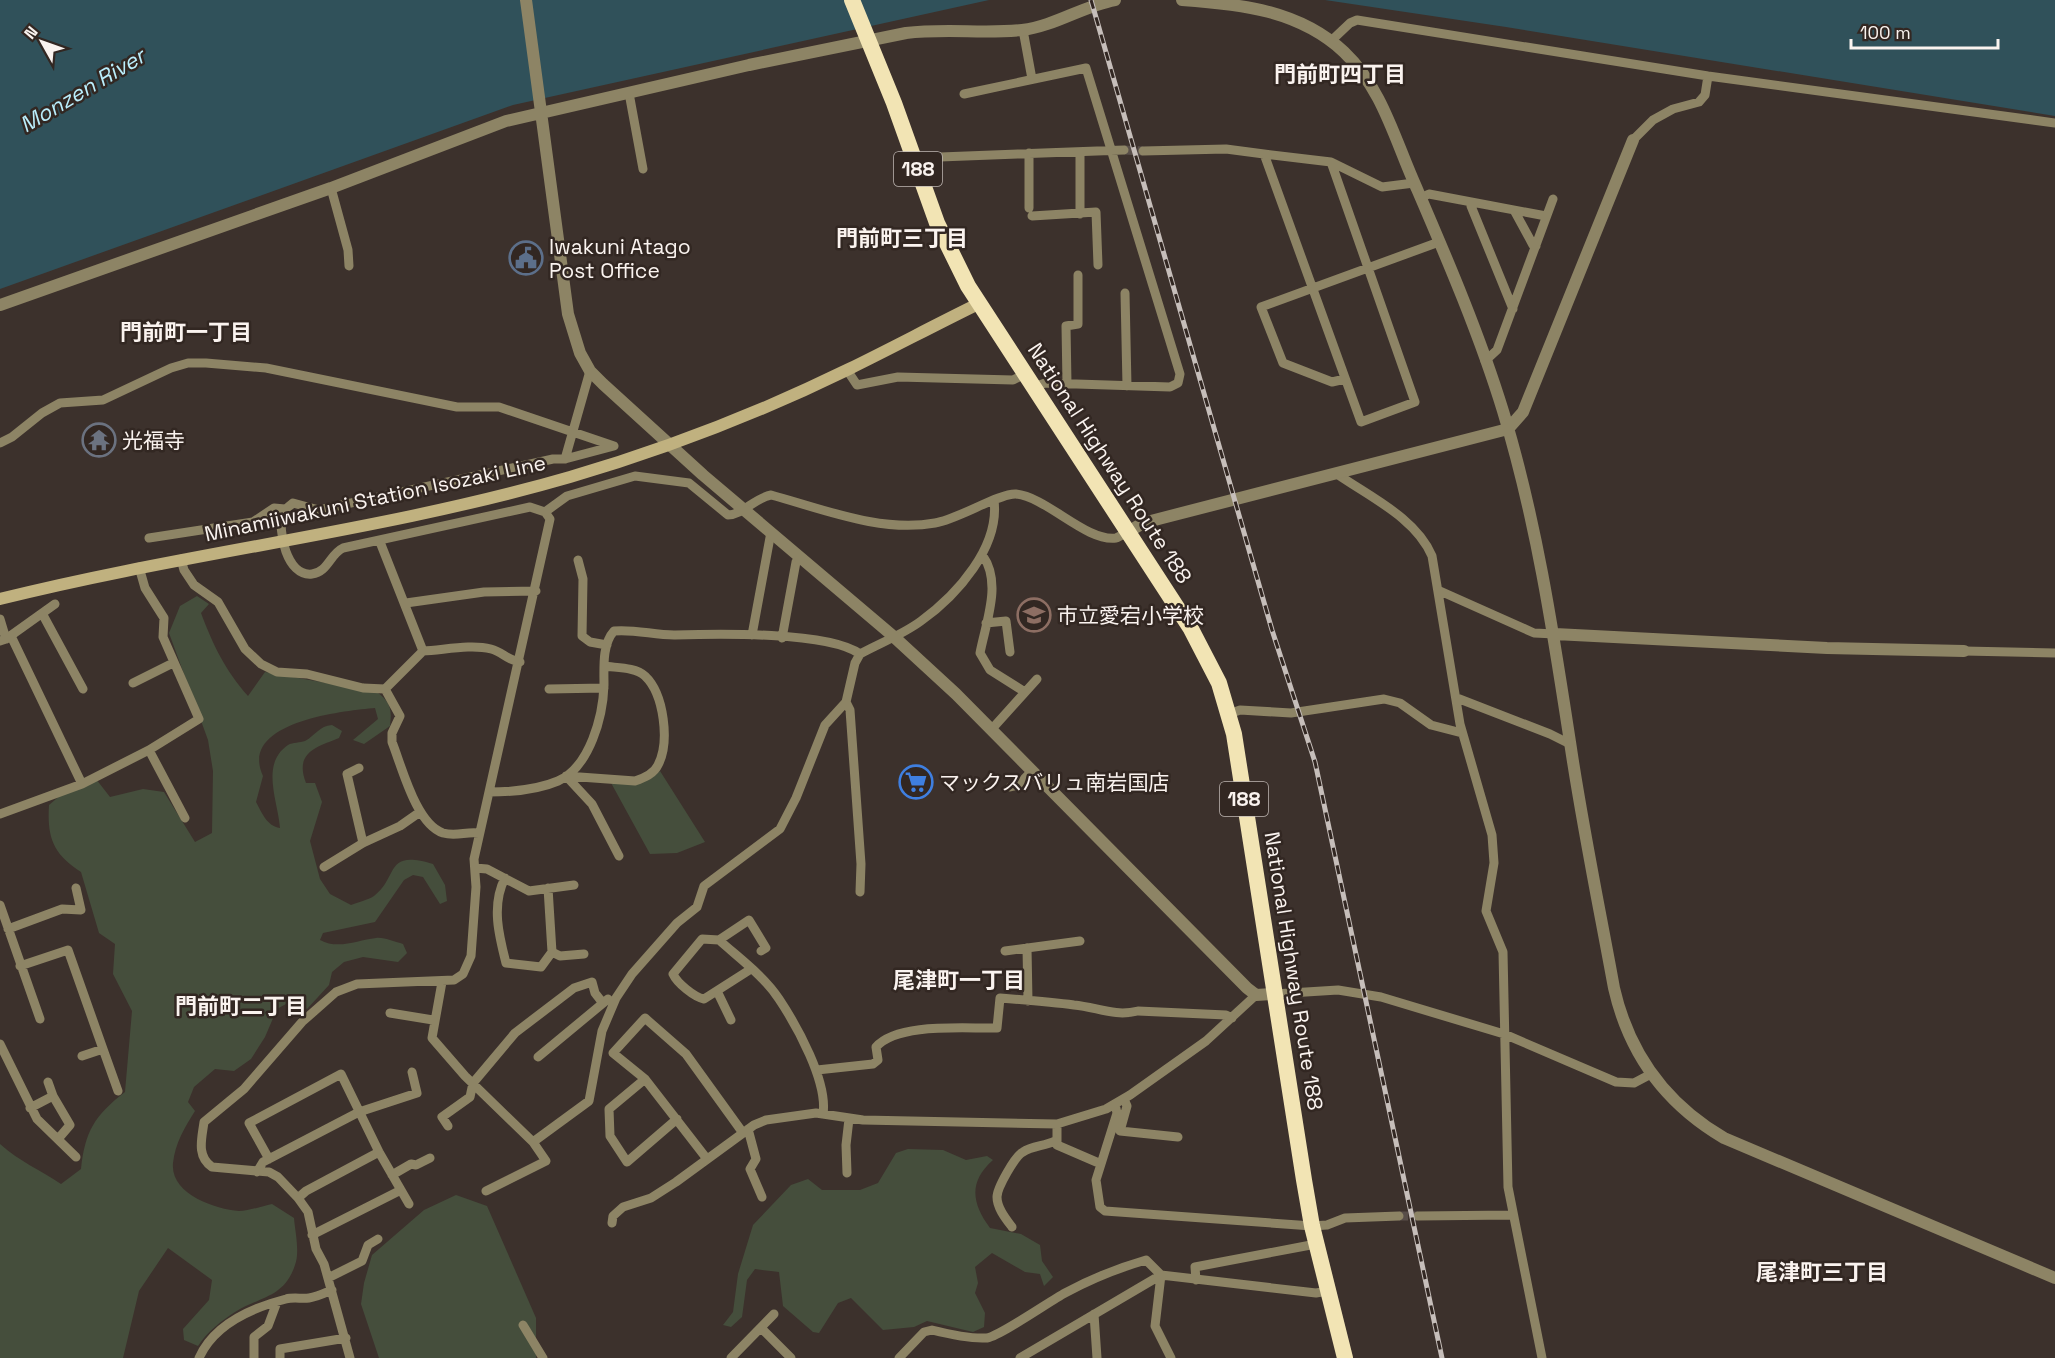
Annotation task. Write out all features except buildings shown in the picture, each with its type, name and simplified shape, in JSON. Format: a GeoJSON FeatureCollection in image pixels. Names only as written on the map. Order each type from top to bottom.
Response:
{"type":"FeatureCollection","features":[{"type":"Feature","properties":{"kind":"highway","name":"National Highway Route 188"},"geometry":{"type":"LineString","coordinates":[[852,0],[937,223],[978,304],[1128,531],[1205,654],[1229,714],[1312,1226],[1345,1358]]}},
{"type":"Feature","properties":{"kind":"main road","name":"Minamiiwakuni Station Isozaki Line"},"geometry":{"type":"LineString","coordinates":[[0,599],[139,567],[420,513],[556,480],[720,426],[847,370],[978,304]]}},
{"type":"Feature","properties":{"kind":"street"},"geometry":{"type":"LineString","coordinates":[[526,0],[568,314],[573,336],[590,371],[669,444],[894,636],[1256,995]]}},
{"type":"Feature","properties":{"kind":"street"},"geometry":{"type":"LineString","coordinates":[[0,305],[331,188],[458,138],[541,109],[629,93],[867,37],[932,30],[1023,30],[1115,0]]}},
{"type":"Feature","properties":{"kind":"street"},"geometry":{"type":"LineString","coordinates":[[1182,0],[1271,11],[1295,20],[1331,41],[1360,70],[1387,113],[1485,361],[1508,429],[1555,634],[1570,744],[1618,1005],[1637,1054],[1681,1108],[1724,1138],[2055,1278]]}},
{"type":"Feature","properties":{"kind":"street"},"geometry":{"type":"LineString","coordinates":[[1331,41],[1339,31],[1357,20],[1708,76],[2055,123]]}},
{"type":"Feature","properties":{"kind":"street"},"geometry":{"type":"LineString","coordinates":[[1023,30],[1032,79]]}},
{"type":"Feature","properties":{"kind":"street"},"geometry":{"type":"LineString","coordinates":[[847,370],[857,385],[898,377],[1170,387],[1178,383],[1179,374],[1086,68],[964,94]]}},
{"type":"Feature","properties":{"kind":"street"},"geometry":{"type":"LineString","coordinates":[[545,512],[567,496],[635,476],[689,483],[728,515],[736,515],[760,497],[771,495],[899,527],[955,519],[1008,494],[1019,495],[1037,501],[1098,534],[1116,538],[1143,524],[1508,429],[1523,412],[1633,140],[1653,120],[1673,109],[1699,102],[1705,95],[1708,76]]}},
{"type":"Feature","properties":{"kind":"street"},"geometry":{"type":"LineString","coordinates":[[629,93],[643,169]]}},
{"type":"Feature","properties":{"kind":"street"},"geometry":{"type":"LineString","coordinates":[[1143,151],[1226,149],[1264,153],[1331,162],[1382,187],[1414,183]]}},
{"type":"Feature","properties":{"kind":"street"},"geometry":{"type":"LineString","coordinates":[[914,158],[1124,150]]}},
{"type":"Feature","properties":{"kind":"street"},"geometry":{"type":"LineString","coordinates":[[1080,152],[1080,214]]}},
{"type":"Feature","properties":{"kind":"street"},"geometry":{"type":"LineString","coordinates":[[1029,153],[1031,212],[1080,214],[1096,212],[1098,266]]}},
{"type":"Feature","properties":{"kind":"street"},"geometry":{"type":"LineString","coordinates":[[1264,153],[1361,422],[1415,402],[1331,162]]}},
{"type":"Feature","properties":{"kind":"street"},"geometry":{"type":"LineString","coordinates":[[331,188],[348,250],[349,266]]}},
{"type":"Feature","properties":{"kind":"street"},"geometry":{"type":"LineString","coordinates":[[1420,198],[1429,194],[1545,216]]}},
{"type":"Feature","properties":{"kind":"street"},"geometry":{"type":"LineString","coordinates":[[1485,361],[1497,350],[1553,199]]}},
{"type":"Feature","properties":{"kind":"street"},"geometry":{"type":"LineString","coordinates":[[1473,202],[1471,206],[1513,309]]}},
{"type":"Feature","properties":{"kind":"street"},"geometry":{"type":"LineString","coordinates":[[1514,210],[1533,245],[1536,246]]}},
{"type":"Feature","properties":{"kind":"street"},"geometry":{"type":"LineString","coordinates":[[1345,379],[1332,382],[1283,363],[1261,307],[1439,242]]}},
{"type":"Feature","properties":{"kind":"street"},"geometry":{"type":"LineString","coordinates":[[1066,384],[1066,326],[1078,324],[1078,275]]}},
{"type":"Feature","properties":{"kind":"street"},"geometry":{"type":"LineString","coordinates":[[1125,293],[1127,386]]}},
{"type":"Feature","properties":{"kind":"street"},"geometry":{"type":"LineString","coordinates":[[0,443],[12,437],[51,406],[60,403],[103,400],[188,363],[266,368],[457,407],[500,407],[614,446],[565,459],[553,459],[363,502],[319,510],[293,503],[285,509],[282,524],[290,564],[297,571],[313,574],[324,569],[333,555],[343,548],[380,542],[530,507],[545,512],[550,519],[550,528],[520,662],[479,833],[471,956],[463,974],[454,980],[442,982],[357,984],[336,992],[302,1022],[244,1089],[209,1115],[204,1122],[201,1142],[202,1157],[206,1163],[212,1167],[269,1172],[278,1177],[308,1212],[312,1235],[332,1290],[350,1358]]}},
{"type":"Feature","properties":{"kind":"street"},"geometry":{"type":"LineString","coordinates":[[565,459],[590,371]]}},
{"type":"Feature","properties":{"kind":"street"},"geometry":{"type":"LineString","coordinates":[[1337,474],[1412,526],[1424,538],[1432,556],[1440,591],[1462,733],[1492,835],[1494,863],[1486,911],[1503,952],[1508,1187],[1542,1358]]}},
{"type":"Feature","properties":{"kind":"street"},"geometry":{"type":"LineString","coordinates":[[533,1142],[589,1101],[602,1031],[619,994],[632,974],[677,923],[698,907],[704,886],[780,829],[796,798],[825,725],[846,702],[855,663],[860,654],[921,621],[938,607],[983,556],[989,542],[994,500]]}},
{"type":"Feature","properties":{"kind":"street"},"geometry":{"type":"LineString","coordinates":[[149,538],[253,522],[274,508],[285,509]]}},
{"type":"Feature","properties":{"kind":"street"},"geometry":{"type":"LineString","coordinates":[[752,635],[771,532]]}},
{"type":"Feature","properties":{"kind":"street"},"geometry":{"type":"LineString","coordinates":[[380,542],[406,603],[423,651]]}},
{"type":"Feature","properties":{"kind":"street"},"geometry":{"type":"LineString","coordinates":[[782,638],[796,562],[800,556]]}},
{"type":"Feature","properties":{"kind":"street"},"geometry":{"type":"LineString","coordinates":[[983,556],[991,574],[993,588],[980,653],[990,670],[1025,692]]}},
{"type":"Feature","properties":{"kind":"street"},"geometry":{"type":"LineString","coordinates":[[181,559],[189,578],[218,602],[245,649],[261,664],[278,672],[307,674],[363,688],[385,690]]}},
{"type":"Feature","properties":{"kind":"street"},"geometry":{"type":"LineString","coordinates":[[578,560],[584,579],[582,636],[590,642],[607,645]]}},
{"type":"Feature","properties":{"kind":"street"},"geometry":{"type":"LineString","coordinates":[[0,814],[82,784],[149,750],[199,719],[172,663],[163,638],[164,618],[145,588],[139,567]]}},
{"type":"Feature","properties":{"kind":"street"},"geometry":{"type":"LineString","coordinates":[[406,603],[484,592],[536,591]]}},
{"type":"Feature","properties":{"kind":"street"},"geometry":{"type":"LineString","coordinates":[[1440,591],[1534,633],[1827,648],[2055,653]]}},
{"type":"Feature","properties":{"kind":"street"},"geometry":{"type":"LineString","coordinates":[[6,639],[55,604]]}},
{"type":"Feature","properties":{"kind":"street"},"geometry":{"type":"LineString","coordinates":[[42,615],[83,688]]}},
{"type":"Feature","properties":{"kind":"street"},"geometry":{"type":"LineString","coordinates":[[0,618],[6,639],[82,784]]}},
{"type":"Feature","properties":{"kind":"street"},"geometry":{"type":"LineString","coordinates":[[986,623],[1005,621],[1010,652]]}},
{"type":"Feature","properties":{"kind":"street"},"geometry":{"type":"LineString","coordinates":[[489,792],[530,789],[557,782],[566,776],[592,740],[602,716],[604,666],[607,645],[614,631],[672,635],[711,633],[752,635],[833,644],[853,649],[860,654]]}},
{"type":"Feature","properties":{"kind":"street"},"geometry":{"type":"LineString","coordinates":[[385,690],[423,651],[487,648],[498,651],[507,660],[520,662]]}},
{"type":"Feature","properties":{"kind":"street"},"geometry":{"type":"LineString","coordinates":[[133,683],[172,663]]}},
{"type":"Feature","properties":{"kind":"street"},"geometry":{"type":"LineString","coordinates":[[566,776],[635,781],[653,772],[659,765],[665,723],[653,687],[637,671],[604,666]]}},
{"type":"Feature","properties":{"kind":"street"},"geometry":{"type":"LineString","coordinates":[[991,730],[1037,679]]}},
{"type":"Feature","properties":{"kind":"street"},"geometry":{"type":"LineString","coordinates":[[549,689],[604,688]]}},
{"type":"Feature","properties":{"kind":"street"},"geometry":{"type":"LineString","coordinates":[[385,690],[400,716],[392,733],[392,742],[420,812],[438,831],[445,834],[461,836],[470,832],[479,833]]}},
{"type":"Feature","properties":{"kind":"street"},"geometry":{"type":"LineString","coordinates":[[1457,698],[1551,734],[1570,744]]}},
{"type":"Feature","properties":{"kind":"street"},"geometry":{"type":"LineString","coordinates":[[1229,714],[1240,710],[1291,713],[1384,699],[1400,704],[1431,725],[1462,733]]}},
{"type":"Feature","properties":{"kind":"street"},"geometry":{"type":"LineString","coordinates":[[846,702],[850,710],[861,864],[860,892]]}},
{"type":"Feature","properties":{"kind":"street"},"geometry":{"type":"LineString","coordinates":[[149,750],[185,818]]}},
{"type":"Feature","properties":{"kind":"street"},"geometry":{"type":"LineString","coordinates":[[359,768],[347,774],[363,843]]}},
{"type":"Feature","properties":{"kind":"street"},"geometry":{"type":"LineString","coordinates":[[1010,787],[1018,785],[1031,772]]}},
{"type":"Feature","properties":{"kind":"street"},"geometry":{"type":"LineString","coordinates":[[566,776],[592,804],[619,856]]}},
{"type":"Feature","properties":{"kind":"street"},"geometry":{"type":"LineString","coordinates":[[324,867],[420,812]]}},
{"type":"Feature","properties":{"kind":"street"},"geometry":{"type":"LineString","coordinates":[[475,868],[487,869],[529,891],[574,885]]}},
{"type":"Feature","properties":{"kind":"street"},"geometry":{"type":"LineString","coordinates":[[505,878],[501,885],[496,926],[506,963],[541,966],[552,952],[548,888]]}},
{"type":"Feature","properties":{"kind":"street"},"geometry":{"type":"LineString","coordinates":[[8,929],[62,909],[81,910],[76,888]]}},
{"type":"Feature","properties":{"kind":"street"},"geometry":{"type":"LineString","coordinates":[[0,904],[40,1019]]}},
{"type":"Feature","properties":{"kind":"street"},"geometry":{"type":"LineString","coordinates":[[751,969],[704,999],[699,998],[675,979],[673,974],[702,939],[720,940],[749,920],[766,948],[761,951]]}},
{"type":"Feature","properties":{"kind":"street"},"geometry":{"type":"LineString","coordinates":[[720,940],[779,998],[817,1070],[824,1107],[823,1114]]}},
{"type":"Feature","properties":{"kind":"street"},"geometry":{"type":"LineString","coordinates":[[1005,951],[1080,941]]}},
{"type":"Feature","properties":{"kind":"street"},"geometry":{"type":"LineString","coordinates":[[1027,948],[1028,1001]]}},
{"type":"Feature","properties":{"kind":"street"},"geometry":{"type":"LineString","coordinates":[[20,966],[68,950],[117,1091]]}},
{"type":"Feature","properties":{"kind":"street"},"geometry":{"type":"LineString","coordinates":[[552,952],[560,956],[584,954]]}},
{"type":"Feature","properties":{"kind":"street"},"geometry":{"type":"LineString","coordinates":[[442,982],[433,1020],[432,1038],[473,1083],[533,1142],[546,1161],[486,1191]]}},
{"type":"Feature","properties":{"kind":"street"},"geometry":{"type":"LineString","coordinates":[[448,1126],[442,1116],[470,1096],[473,1083],[515,1033],[574,988],[592,982],[595,993],[603,1002]]}},
{"type":"Feature","properties":{"kind":"street"},"geometry":{"type":"LineString","coordinates":[[612,1223],[613,1216],[623,1207],[651,1198],[745,1131],[766,1120],[823,1114],[849,1119],[1057,1124],[1115,1104],[1206,1041],[1256,995],[1338,990],[1367,993],[1504,1035],[1616,1082],[1634,1083],[1651,1074]]}},
{"type":"Feature","properties":{"kind":"street"},"geometry":{"type":"LineString","coordinates":[[717,991],[731,1020]]}},
{"type":"Feature","properties":{"kind":"street"},"geometry":{"type":"LineString","coordinates":[[538,1057],[603,1002],[619,994]]}},
{"type":"Feature","properties":{"kind":"street"},"geometry":{"type":"LineString","coordinates":[[817,1070],[873,1064],[878,1060],[876,1047],[897,1034],[912,1030],[997,1028],[1000,998],[1126,1014],[1149,1011],[1226,1015],[1232,1018]]}},
{"type":"Feature","properties":{"kind":"street"},"geometry":{"type":"LineString","coordinates":[[390,1013],[433,1020]]}},
{"type":"Feature","properties":{"kind":"street"},"geometry":{"type":"LineString","coordinates":[[707,1159],[645,1079],[614,1053],[645,1018],[686,1054],[745,1131],[756,1159],[750,1169],[762,1197]]}},
{"type":"Feature","properties":{"kind":"street"},"geometry":{"type":"LineString","coordinates":[[0,1044],[37,1119],[76,1157]]}},
{"type":"Feature","properties":{"kind":"street"},"geometry":{"type":"LineString","coordinates":[[82,1056],[103,1048]]}},
{"type":"Feature","properties":{"kind":"street"},"geometry":{"type":"LineString","coordinates":[[257,1172],[259,1167],[269,1159],[359,1112],[417,1093],[412,1072]]}},
{"type":"Feature","properties":{"kind":"street"},"geometry":{"type":"LineString","coordinates":[[269,1159],[249,1123],[341,1074],[379,1152],[409,1204]]}},
{"type":"Feature","properties":{"kind":"street"},"geometry":{"type":"LineString","coordinates":[[645,1079],[609,1109],[610,1136],[627,1162],[677,1119]]}},
{"type":"Feature","properties":{"kind":"street"},"geometry":{"type":"LineString","coordinates":[[48,1082],[52,1096],[70,1125],[58,1139]]}},
{"type":"Feature","properties":{"kind":"street"},"geometry":{"type":"LineString","coordinates":[[30,1108],[52,1096]]}},
{"type":"Feature","properties":{"kind":"street"},"geometry":{"type":"LineString","coordinates":[[1124,1099],[1127,1106],[1120,1131],[1178,1137]]}},
{"type":"Feature","properties":{"kind":"street"},"geometry":{"type":"LineString","coordinates":[[1115,1104],[1117,1113],[1095,1188],[1100,1207],[1105,1211],[1312,1226],[1327,1225],[1345,1218],[1399,1216]]}},
{"type":"Feature","properties":{"kind":"street"},"geometry":{"type":"LineString","coordinates":[[847,1173],[846,1145],[849,1119]]}},
{"type":"Feature","properties":{"kind":"street"},"geometry":{"type":"LineString","coordinates":[[1057,1124],[1055,1141],[1057,1145],[1101,1164]]}},
{"type":"Feature","properties":{"kind":"street"},"geometry":{"type":"LineString","coordinates":[[1012,1227],[1002,1214],[997,1197],[1004,1180],[1018,1155],[1026,1150],[1055,1141]]}},
{"type":"Feature","properties":{"kind":"street"},"geometry":{"type":"LineString","coordinates":[[298,1198],[306,1191],[379,1152]]}},
{"type":"Feature","properties":{"kind":"street"},"geometry":{"type":"LineString","coordinates":[[392,1175],[411,1164],[430,1158]]}},
{"type":"Feature","properties":{"kind":"street"},"geometry":{"type":"LineString","coordinates":[[312,1235],[401,1190]]}},
{"type":"Feature","properties":{"kind":"street"},"geometry":{"type":"LineString","coordinates":[[1418,1215],[1512,1215]]}},
{"type":"Feature","properties":{"kind":"street"},"geometry":{"type":"LineString","coordinates":[[328,1278],[362,1261],[368,1245],[378,1239]]}},
{"type":"Feature","properties":{"kind":"street"},"geometry":{"type":"LineString","coordinates":[[1196,1280],[1195,1267],[1316,1244]]}},
{"type":"Feature","properties":{"kind":"street"},"geometry":{"type":"LineString","coordinates":[[899,1358],[924,1332],[932,1330],[987,1338],[999,1335],[1058,1297],[1116,1269],[1146,1260],[1161,1275],[1316,1293],[1328,1291]]}},
{"type":"Feature","properties":{"kind":"street"},"geometry":{"type":"LineString","coordinates":[[1020,1358],[1161,1275]]}},
{"type":"Feature","properties":{"kind":"street"},"geometry":{"type":"LineString","coordinates":[[1161,1275],[1155,1326],[1171,1358]]}},
{"type":"Feature","properties":{"kind":"street"},"geometry":{"type":"LineString","coordinates":[[199,1358],[204,1346],[221,1327],[289,1298],[310,1298],[332,1290]]}},
{"type":"Feature","properties":{"kind":"street"},"geometry":{"type":"LineString","coordinates":[[254,1358],[255,1337],[268,1326],[277,1302]]}},
{"type":"Feature","properties":{"kind":"street"},"geometry":{"type":"LineString","coordinates":[[731,1358],[774,1314]]}},
{"type":"Feature","properties":{"kind":"street"},"geometry":{"type":"LineString","coordinates":[[1094,1314],[1097,1358]]}},
{"type":"Feature","properties":{"kind":"street"},"geometry":{"type":"LineString","coordinates":[[524,1325],[543,1358]]}},
{"type":"Feature","properties":{"kind":"street"},"geometry":{"type":"LineString","coordinates":[[761,1328],[791,1358]]}},
{"type":"Feature","properties":{"kind":"street"},"geometry":{"type":"LineString","coordinates":[[280,1358],[279,1349],[346,1338]]}},
{"type":"Feature","properties":{"kind":"green space"},"geometry":{"type":"Polygon","coordinates":[[[197,596],[209,604],[201,613],[220,657],[248,696],[265,672],[377,692],[389,707],[390,726],[364,744],[353,740],[378,719],[375,708],[340,712],[297,723],[279,732],[265,743],[259,758],[263,776],[256,802],[265,818],[275,827],[280,828],[273,772],[280,753],[288,745],[305,741],[321,729],[332,725],[342,731],[339,738],[310,752],[303,764],[306,783],[315,783],[322,802],[310,841],[320,879],[330,894],[351,905],[369,899],[382,889],[394,867],[399,863],[417,860],[433,864],[445,885],[447,901],[440,904],[423,877],[413,875],[404,880],[375,922],[323,933],[320,940],[327,943],[386,939],[403,944],[407,953],[398,962],[363,957],[344,962],[332,972],[329,985],[307,1009],[293,1000],[277,1009],[265,1037],[251,1059],[234,1071],[215,1069],[194,1087],[188,1102],[195,1111],[178,1142],[173,1163],[174,1174],[186,1191],[207,1203],[239,1211],[272,1204],[294,1218],[296,1260],[285,1284],[271,1295],[225,1319],[210,1331],[198,1346],[184,1340],[183,1329],[209,1300],[212,1280],[168,1248],[139,1291],[123,1358],[0,1358],[0,1144],[22,1161],[61,1184],[81,1169],[85,1144],[93,1125],[106,1108],[125,1092],[132,1011],[113,974],[115,944],[99,933],[81,872],[64,859],[54,844],[49,827],[49,805],[63,793],[96,779],[110,797],[143,789],[164,792],[195,842],[212,833],[213,771],[208,740],[169,633],[180,606],[197,596]]]}},
{"type":"Feature","properties":{"kind":"green space"},"geometry":{"type":"Polygon","coordinates":[[[660,771],[705,842],[677,853],[650,854],[610,781],[642,782],[660,771]]]}},
{"type":"Feature","properties":{"kind":"green space"},"geometry":{"type":"Polygon","coordinates":[[[908,1149],[943,1150],[966,1160],[987,1156],[993,1160],[985,1168],[976,1185],[976,1202],[979,1210],[990,1228],[1021,1234],[1040,1245],[1042,1261],[1053,1277],[1044,1286],[1040,1274],[1025,1272],[992,1253],[975,1267],[978,1283],[975,1293],[985,1313],[984,1327],[973,1332],[927,1321],[914,1327],[883,1330],[851,1298],[838,1303],[819,1333],[813,1332],[783,1306],[779,1272],[755,1269],[747,1280],[742,1317],[731,1327],[723,1325],[733,1312],[738,1274],[753,1225],[791,1185],[808,1179],[822,1190],[860,1190],[878,1183],[896,1153],[908,1149]]]}},
{"type":"Feature","properties":{"kind":"green space"},"geometry":{"type":"Polygon","coordinates":[[[456,1195],[487,1206],[536,1318],[536,1358],[379,1358],[361,1304],[372,1255],[424,1210],[456,1195]]]}},
{"type":"Feature","properties":{"kind":"water","name":"Monzen River"},"geometry":{"type":"Polygon","coordinates":[[[0,0],[989,0],[513,105],[0,289],[0,0]]]}},
{"type":"Feature","properties":{"kind":"water"},"geometry":{"type":"Polygon","coordinates":[[[1325,0],[2055,0],[2055,116],[1506,27],[1325,0]]]}},
{"type":"Feature","properties":{"kind":"tunnel"},"geometry":{"type":"LineString","coordinates":[[1124,150],[1143,151]]}},
{"type":"Feature","properties":{"kind":"tunnel"},"geometry":{"type":"LineString","coordinates":[[1399,1216],[1418,1216]]}},
{"type":"Feature","properties":{"kind":"railway"},"geometry":{"type":"LineString","coordinates":[[1091,0],[1272,630],[1315,762],[1442,1358]]}},
{"type":"Feature","properties":{"kind":"place","name":"Iwakuni Atago Post Office"},"geometry":{"type":"Point","coordinates":[526,258]}},
{"type":"Feature","properties":{"kind":"place","name":"光福寺"},"geometry":{"type":"Point","coordinates":[99,440]}},
{"type":"Feature","properties":{"kind":"place","name":"市立愛宕小学校"},"geometry":{"type":"Point","coordinates":[1034,615]}},
{"type":"Feature","properties":{"kind":"place","name":"マックスバリュ南岩国店"},"geometry":{"type":"Point","coordinates":[916,782]}},
{"type":"Feature","properties":{"kind":"district","name":"門前町四丁目"},"geometry":{"type":"Point","coordinates":[1340,74]}},
{"type":"Feature","properties":{"kind":"district","name":"門前町三丁目"},"geometry":{"type":"Point","coordinates":[902,238]}},
{"type":"Feature","properties":{"kind":"district","name":"門前町一丁目"},"geometry":{"type":"Point","coordinates":[186,332]}},
{"type":"Feature","properties":{"kind":"district","name":"尾津町一丁目"},"geometry":{"type":"Point","coordinates":[959,980]}},
{"type":"Feature","properties":{"kind":"district","name":"門前町二丁目"},"geometry":{"type":"Point","coordinates":[241,1006]}},
{"type":"Feature","properties":{"kind":"district","name":"尾津町三丁目"},"geometry":{"type":"Point","coordinates":[1822,1272]}}]}
